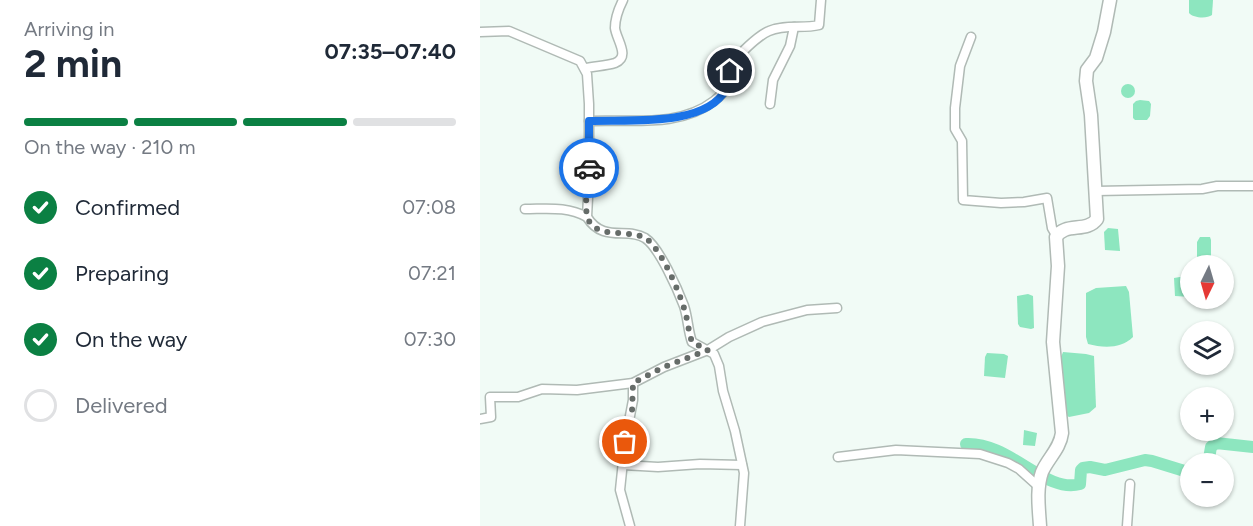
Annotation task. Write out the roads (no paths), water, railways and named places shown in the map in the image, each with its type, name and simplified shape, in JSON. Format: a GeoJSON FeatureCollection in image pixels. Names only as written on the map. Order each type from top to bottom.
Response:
{"type":"FeatureCollection","features":[{"type":"Feature","properties":{"kind":"street"},"geometry":{"type":"LineString","coordinates":[[586,68],[614,63],[623,54],[615,26],[623,0]]}},
{"type":"Feature","properties":{"kind":"street"},"geometry":{"type":"LineString","coordinates":[[589,121],[648,121],[687,116],[702,110],[721,96],[736,57],[765,33],[781,27],[819,24],[821,0]]}},
{"type":"Feature","properties":{"kind":"street"},"geometry":{"type":"LineString","coordinates":[[1056,235],[1070,228],[1093,224],[1097,215],[1091,111],[1085,87],[1086,73],[1097,54],[1110,0]]}},
{"type":"Feature","properties":{"kind":"street"},"geometry":{"type":"LineString","coordinates":[[770,104],[773,80],[790,46],[794,27]]}},
{"type":"Feature","properties":{"kind":"street"},"geometry":{"type":"LineString","coordinates":[[480,32],[509,31],[580,61],[586,68],[589,121],[587,217]]}},
{"type":"Feature","properties":{"kind":"street"},"geometry":{"type":"LineString","coordinates":[[971,37],[960,66],[955,108],[955,129],[962,141],[963,200],[1001,203],[1047,198],[1052,228],[1056,235],[1058,266],[1053,342],[1062,433],[1057,449],[1044,470],[1039,484],[1040,526]]}},
{"type":"Feature","properties":{"kind":"street"},"geometry":{"type":"LineString","coordinates":[[1096,191],[1253,186]]}},
{"type":"Feature","properties":{"kind":"street"},"geometry":{"type":"LineString","coordinates":[[525,209],[562,209],[576,212],[587,217],[599,229],[614,234],[642,236],[651,243],[673,281],[684,306],[692,342],[708,350],[717,359],[744,473],[740,526]]}},
{"type":"Feature","properties":{"kind":"street"},"geometry":{"type":"LineString","coordinates":[[480,419],[491,417],[490,397],[518,397],[542,389],[577,390],[633,383],[664,367],[708,350],[729,337],[762,322],[807,310],[837,308]]}},
{"type":"Feature","properties":{"kind":"street"},"geometry":{"type":"LineString","coordinates":[[630,526],[620,490],[633,400],[633,383]]}},
{"type":"Feature","properties":{"kind":"street"},"geometry":{"type":"LineString","coordinates":[[838,457],[896,450],[980,454],[1008,463],[1039,484]]}},
{"type":"Feature","properties":{"kind":"street"},"geometry":{"type":"LineString","coordinates":[[623,465],[742,465]]}},
{"type":"Feature","properties":{"kind":"street"},"geometry":{"type":"LineString","coordinates":[[1127,526],[1130,484]]}},
{"type":"Feature","properties":{"kind":"waterway"},"geometry":{"type":"LineString","coordinates":[[1210,453],[1211,447],[1216,443],[1253,447]]}},
{"type":"Feature","properties":{"kind":"waterway"},"geometry":{"type":"LineString","coordinates":[[966,444],[997,451],[1054,482],[1067,485],[1080,484],[1081,470],[1090,467],[1105,470],[1145,460],[1180,470]]}}]}
